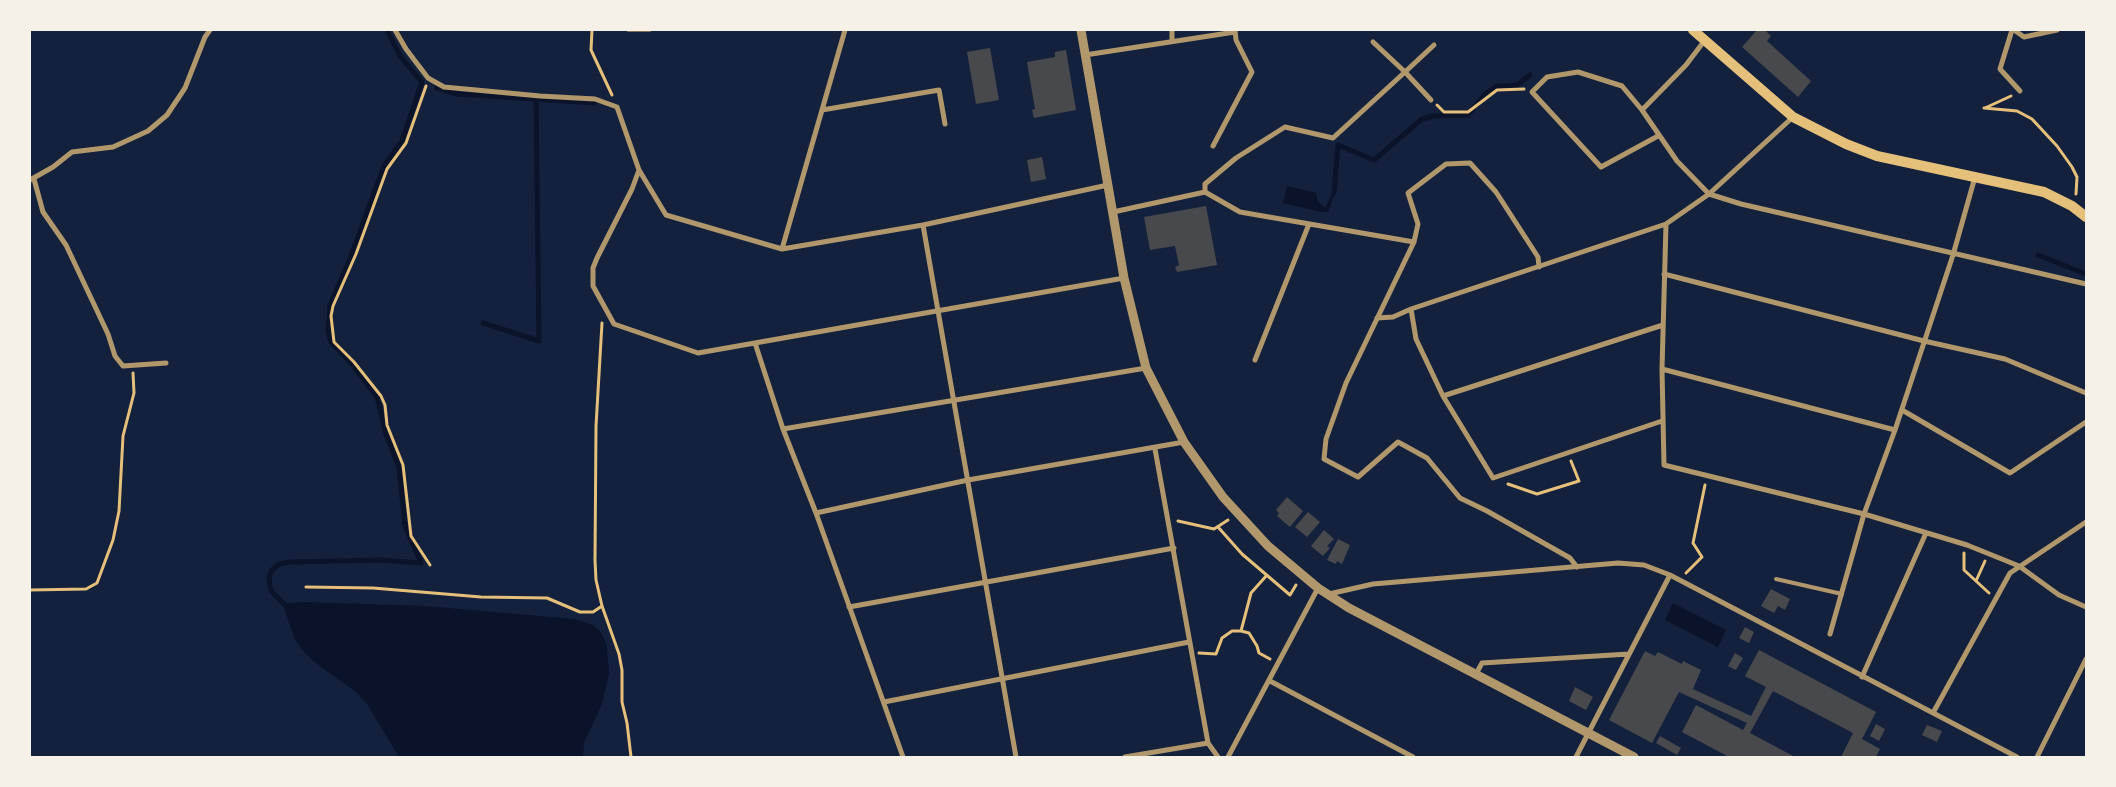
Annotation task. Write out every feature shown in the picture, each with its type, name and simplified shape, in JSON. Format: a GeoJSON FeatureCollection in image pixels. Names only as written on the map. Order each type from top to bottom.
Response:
{"type":"FeatureCollection","features":[{"type":"Feature","properties":{"kind":"main road"},"geometry":{"type":"LineString","coordinates":[[1693,30],[1793,117],[1846,144],[1877,156],[2044,192],[2072,206],[2086,217]]}},
{"type":"Feature","properties":{"kind":"street"},"geometry":{"type":"LineString","coordinates":[[166,364],[123,366],[115,356],[108,334],[66,245],[43,212],[32,180],[72,152],[113,146],[148,132],[167,114],[184,88],[205,37],[210,30]]}},
{"type":"Feature","properties":{"kind":"street"},"geometry":{"type":"LineString","coordinates":[[395,30],[406,49],[428,78],[444,87],[595,99],[617,107],[639,170],[666,215],[782,249],[924,226],[1108,185]]}},
{"type":"Feature","properties":{"kind":"street"},"geometry":{"type":"LineString","coordinates":[[782,249],[845,30]]}},
{"type":"Feature","properties":{"kind":"street"},"geometry":{"type":"LineString","coordinates":[[1081,30],[1124,278],[1146,368],[1184,442],[1224,497],[1268,546],[1318,588],[1349,608],[1634,757]]}},
{"type":"Feature","properties":{"kind":"street"},"geometry":{"type":"LineString","coordinates":[[1172,30],[1172,40]]}},
{"type":"Feature","properties":{"kind":"street"},"geometry":{"type":"LineString","coordinates":[[2020,91],[2000,69],[2013,30],[2024,37],[2057,30]]}},
{"type":"Feature","properties":{"kind":"street"},"geometry":{"type":"LineString","coordinates":[[1085,55],[1235,31],[1236,40],[1252,72],[1213,146]]}},
{"type":"Feature","properties":{"kind":"street"},"geometry":{"type":"LineString","coordinates":[[1642,110],[1686,65],[1705,40]]}},
{"type":"Feature","properties":{"kind":"street"},"geometry":{"type":"LineString","coordinates":[[1373,42],[1431,100]]}},
{"type":"Feature","properties":{"kind":"street"},"geometry":{"type":"LineString","coordinates":[[1205,192],[1206,184],[1236,158],[1286,127],[1333,138],[1434,45]]}},
{"type":"Feature","properties":{"kind":"street"},"geometry":{"type":"LineString","coordinates":[[1658,136],[1601,167],[1532,92],[1547,77],[1578,72],[1622,86],[1642,110],[1658,136],[1677,161],[1709,194],[1741,204],[1953,255],[2086,284]]}},
{"type":"Feature","properties":{"kind":"street"},"geometry":{"type":"LineString","coordinates":[[822,110],[939,90],[945,124]]}},
{"type":"Feature","properties":{"kind":"street"},"geometry":{"type":"LineString","coordinates":[[1376,318],[1393,317],[1411,309],[1666,224],[1709,194],[1793,117]]}},
{"type":"Feature","properties":{"kind":"street"},"geometry":{"type":"LineString","coordinates":[[1539,267],[1538,257],[1496,192],[1470,163],[1446,164],[1408,193],[1418,224],[1414,242],[1346,383],[1326,438],[1324,459],[1358,477],[1398,442],[1426,458],[1460,498],[1487,511],[1570,558],[1577,567]]}},
{"type":"Feature","properties":{"kind":"street"},"geometry":{"type":"LineString","coordinates":[[639,170],[632,189],[593,268],[594,286],[607,314],[614,324],[698,353],[1124,278]]}},
{"type":"Feature","properties":{"kind":"street"},"geometry":{"type":"LineString","coordinates":[[1830,634],[1864,514],[1896,430],[1953,255],[1975,177]]}},
{"type":"Feature","properties":{"kind":"street"},"geometry":{"type":"LineString","coordinates":[[1113,212],[1205,192],[1240,212],[1414,242]]}},
{"type":"Feature","properties":{"kind":"street"},"geometry":{"type":"LineString","coordinates":[[1255,360],[1309,224]]}},
{"type":"Feature","properties":{"kind":"street"},"geometry":{"type":"LineString","coordinates":[[1666,224],[1662,370],[1664,465],[1864,514],[1967,545],[2019,566],[2058,595],[2086,607]]}},
{"type":"Feature","properties":{"kind":"street"},"geometry":{"type":"LineString","coordinates":[[924,226],[1016,757]]}},
{"type":"Feature","properties":{"kind":"street"},"geometry":{"type":"LineString","coordinates":[[1664,274],[1924,341],[2006,359],[2086,394]]}},
{"type":"Feature","properties":{"kind":"street"},"geometry":{"type":"LineString","coordinates":[[1411,309],[1416,339],[1443,396],[1493,478],[1662,421]]}},
{"type":"Feature","properties":{"kind":"street"},"geometry":{"type":"LineString","coordinates":[[1443,396],[1663,325]]}},
{"type":"Feature","properties":{"kind":"street"},"geometry":{"type":"LineString","coordinates":[[755,343],[783,429],[816,513],[902,757]]}},
{"type":"Feature","properties":{"kind":"street"},"geometry":{"type":"LineString","coordinates":[[783,429],[1146,368]]}},
{"type":"Feature","properties":{"kind":"street"},"geometry":{"type":"LineString","coordinates":[[1662,370],[1896,430]]}},
{"type":"Feature","properties":{"kind":"street"},"geometry":{"type":"LineString","coordinates":[[1902,410],[2010,473],[2086,422]]}},
{"type":"Feature","properties":{"kind":"street"},"geometry":{"type":"LineString","coordinates":[[816,513],[968,480],[1084,459],[1155,449],[1184,442]]}},
{"type":"Feature","properties":{"kind":"street"},"geometry":{"type":"LineString","coordinates":[[1155,449],[1208,743],[1218,757]]}},
{"type":"Feature","properties":{"kind":"street"},"geometry":{"type":"LineString","coordinates":[[1933,713],[2010,573],[2086,522]]}},
{"type":"Feature","properties":{"kind":"street"},"geometry":{"type":"LineString","coordinates":[[1862,676],[1926,533]]}},
{"type":"Feature","properties":{"kind":"street"},"geometry":{"type":"LineString","coordinates":[[849,607],[1174,548]]}},
{"type":"Feature","properties":{"kind":"street"},"geometry":{"type":"LineString","coordinates":[[1328,594],[1373,584],[1618,563],[1644,565],[1670,576],[2016,757]]}},
{"type":"Feature","properties":{"kind":"street"},"geometry":{"type":"LineString","coordinates":[[1576,757],[1670,576]]}},
{"type":"Feature","properties":{"kind":"street"},"geometry":{"type":"LineString","coordinates":[[1228,757],[1318,588]]}},
{"type":"Feature","properties":{"kind":"street"},"geometry":{"type":"LineString","coordinates":[[884,702],[1189,642]]}},
{"type":"Feature","properties":{"kind":"street"},"geometry":{"type":"LineString","coordinates":[[1476,674],[1482,663],[1629,654]]}},
{"type":"Feature","properties":{"kind":"street"},"geometry":{"type":"LineString","coordinates":[[2037,757],[2086,660]]}},
{"type":"Feature","properties":{"kind":"street"},"geometry":{"type":"LineString","coordinates":[[1270,681],[1413,757]]}},
{"type":"Feature","properties":{"kind":"street"},"geometry":{"type":"LineString","coordinates":[[1125,757],[1208,743]]}},
{"type":"Feature","properties":{"kind":"lane"},"geometry":{"type":"LineString","coordinates":[[1776,579],[1842,594]]}},
{"type":"Feature","properties":{"kind":"path"},"geometry":{"type":"LineString","coordinates":[[592,30],[591,50],[617,107]]}},
{"type":"Feature","properties":{"kind":"path"},"geometry":{"type":"LineString","coordinates":[[628,30],[650,30]]}},
{"type":"Feature","properties":{"kind":"path"},"geometry":{"type":"LineString","coordinates":[[428,78],[406,143],[387,170],[356,254],[332,306],[331,316],[334,342],[354,362],[381,396],[385,405],[387,425],[403,465],[412,536],[430,564]]}},
{"type":"Feature","properties":{"kind":"path"},"geometry":{"type":"LineString","coordinates":[[1431,100],[1444,112],[1468,112],[1497,90],[1524,88],[1532,92]]}},
{"type":"Feature","properties":{"kind":"path"},"geometry":{"type":"LineString","coordinates":[[2020,91],[1984,108],[2008,110],[2025,115],[2032,119],[2057,146],[2078,177],[2077,193],[2072,206]]}},
{"type":"Feature","properties":{"kind":"path"},"geometry":{"type":"LineString","coordinates":[[607,314],[602,324],[595,475],[596,580],[602,606],[619,654],[622,670],[622,702],[627,723],[631,757]]}},
{"type":"Feature","properties":{"kind":"path"},"geometry":{"type":"LineString","coordinates":[[30,590],[86,589],[97,583],[101,574],[113,540],[119,511],[122,436],[134,394],[133,374],[129,366]]}},
{"type":"Feature","properties":{"kind":"path"},"geometry":{"type":"LineString","coordinates":[[1493,478],[1537,494],[1579,481],[1572,464]]}},
{"type":"Feature","properties":{"kind":"path"},"geometry":{"type":"LineString","coordinates":[[1686,571],[1702,557],[1693,543],[1698,510],[1707,476]]}},
{"type":"Feature","properties":{"kind":"path"},"geometry":{"type":"LineString","coordinates":[[1178,521],[1214,529],[1228,520]]}},
{"type":"Feature","properties":{"kind":"path"},"geometry":{"type":"LineString","coordinates":[[1218,527],[1242,554],[1290,594],[1296,585]]}},
{"type":"Feature","properties":{"kind":"path"},"geometry":{"type":"LineString","coordinates":[[1963,556],[1964,570],[1996,598]]}},
{"type":"Feature","properties":{"kind":"path"},"geometry":{"type":"LineString","coordinates":[[1976,582],[1985,562]]}},
{"type":"Feature","properties":{"kind":"path"},"geometry":{"type":"LineString","coordinates":[[1241,631],[1251,594],[1266,575]]}},
{"type":"Feature","properties":{"kind":"path"},"geometry":{"type":"LineString","coordinates":[[306,587],[373,588],[482,597],[547,598],[580,612],[593,612],[602,606]]}},
{"type":"Feature","properties":{"kind":"path"},"geometry":{"type":"LineString","coordinates":[[1192,654],[1201,652],[1216,654],[1222,638],[1232,631],[1241,631],[1249,633],[1259,653],[1279,664]]}},
{"type":"Feature","properties":{"kind":"water"},"geometry":{"type":"Polygon","coordinates":[[[1287,186],[1317,193],[1317,200],[1325,208],[1333,192],[1335,193],[1328,212],[1283,203],[1287,186]]]}},
{"type":"Feature","properties":{"kind":"water"},"geometry":{"type":"Polygon","coordinates":[[[286,603],[426,606],[575,619],[593,625],[600,631],[607,647],[609,674],[602,704],[584,743],[583,757],[399,757],[367,704],[356,692],[317,664],[295,640],[284,608],[286,603]]]}},
{"type":"Feature","properties":{"kind":"water"},"geometry":{"type":"Polygon","coordinates":[[[1673,603],[1726,630],[1718,647],[1665,620],[1673,603]]]}},
{"type":"Feature","properties":{"kind":"building"},"geometry":{"type":"Polygon","coordinates":[[[1757,30],[1765,30],[1771,36],[1767,41],[1811,81],[1798,97],[1742,47],[1757,30]]]}},
{"type":"Feature","properties":{"kind":"building"},"geometry":{"type":"Polygon","coordinates":[[[990,48],[999,100],[976,104],[967,52],[990,48]]]}},
{"type":"Feature","properties":{"kind":"building"},"geometry":{"type":"Polygon","coordinates":[[[1066,50],[1076,110],[1034,118],[1032,110],[1035,109],[1027,62],[1055,57],[1055,52],[1066,50]]]}},
{"type":"Feature","properties":{"kind":"building"},"geometry":{"type":"Polygon","coordinates":[[[1042,157],[1046,179],[1031,182],[1027,160],[1042,157]]]}},
{"type":"Feature","properties":{"kind":"building"},"geometry":{"type":"Polygon","coordinates":[[[1206,206],[1217,265],[1177,272],[1175,267],[1179,265],[1175,246],[1150,250],[1144,217],[1206,206]]]}},
{"type":"Feature","properties":{"kind":"building"},"geometry":{"type":"Polygon","coordinates":[[[1287,497],[1303,511],[1290,527],[1277,516],[1279,513],[1276,510],[1287,497]]]}},
{"type":"Feature","properties":{"kind":"building"},"geometry":{"type":"Polygon","coordinates":[[[1308,512],[1320,522],[1307,537],[1295,527],[1308,512]]]}},
{"type":"Feature","properties":{"kind":"building"},"geometry":{"type":"Polygon","coordinates":[[[1324,530],[1334,539],[1327,546],[1330,548],[1323,556],[1311,546],[1324,530]]]}},
{"type":"Feature","properties":{"kind":"building"},"geometry":{"type":"Polygon","coordinates":[[[1338,539],[1350,545],[1342,564],[1337,561],[1336,564],[1327,560],[1338,539]]]}},
{"type":"Feature","properties":{"kind":"building"},"geometry":{"type":"Polygon","coordinates":[[[1771,589],[1790,599],[1785,610],[1778,606],[1774,613],[1761,606],[1771,589]]]}},
{"type":"Feature","properties":{"kind":"building"},"geometry":{"type":"Polygon","coordinates":[[[1745,627],[1754,632],[1749,643],[1739,638],[1745,627]]]}},
{"type":"Feature","properties":{"kind":"building"},"geometry":{"type":"Polygon","coordinates":[[[1759,650],[1876,712],[1862,739],[1880,749],[1876,757],[1841,757],[1853,733],[1773,691],[1750,733],[1795,757],[1729,757],[1682,732],[1696,705],[1743,730],[1747,723],[1679,692],[1652,743],[1609,720],[1645,651],[1655,656],[1658,652],[1682,664],[1683,661],[1701,670],[1693,689],[1751,716],[1766,687],[1745,676],[1759,650]]]}},
{"type":"Feature","properties":{"kind":"building"},"geometry":{"type":"Polygon","coordinates":[[[1735,653],[1743,658],[1736,670],[1728,666],[1735,653]]]}},
{"type":"Feature","properties":{"kind":"building"},"geometry":{"type":"Polygon","coordinates":[[[1575,687],[1593,697],[1586,710],[1569,701],[1575,687]]]}},
{"type":"Feature","properties":{"kind":"building"},"geometry":{"type":"Polygon","coordinates":[[[1876,724],[1885,729],[1879,741],[1870,736],[1876,724]]]}},
{"type":"Feature","properties":{"kind":"building"},"geometry":{"type":"Polygon","coordinates":[[[1927,725],[1942,731],[1937,742],[1922,735],[1927,725]]]}},
{"type":"Feature","properties":{"kind":"building"},"geometry":{"type":"Polygon","coordinates":[[[1660,736],[1681,748],[1677,755],[1656,743],[1660,736]]]}},
{"type":"Feature","properties":{"kind":"waterway"},"geometry":{"type":"LineString","coordinates":[[285,605],[273,593],[270,587],[269,577],[272,570],[279,564],[290,562],[380,560],[421,563],[405,526],[399,467],[386,434],[377,397],[351,363],[331,342],[328,331],[330,305],[348,264],[384,166],[402,141],[422,82],[400,56],[387,30]]}},
{"type":"Feature","properties":{"kind":"waterway"},"geometry":{"type":"LineString","coordinates":[[1334,193],[1338,145],[1374,160],[1422,119],[1433,116],[1468,115],[1485,94],[1497,86],[1517,85],[1530,75]]}},
{"type":"Feature","properties":{"kind":"waterway"},"geometry":{"type":"LineString","coordinates":[[437,88],[457,94],[595,103]]}},
{"type":"Feature","properties":{"kind":"waterway"},"geometry":{"type":"LineString","coordinates":[[483,323],[539,341],[536,100]]}},
{"type":"Feature","properties":{"kind":"waterway"},"geometry":{"type":"LineString","coordinates":[[2038,255],[2086,274]]}}]}
